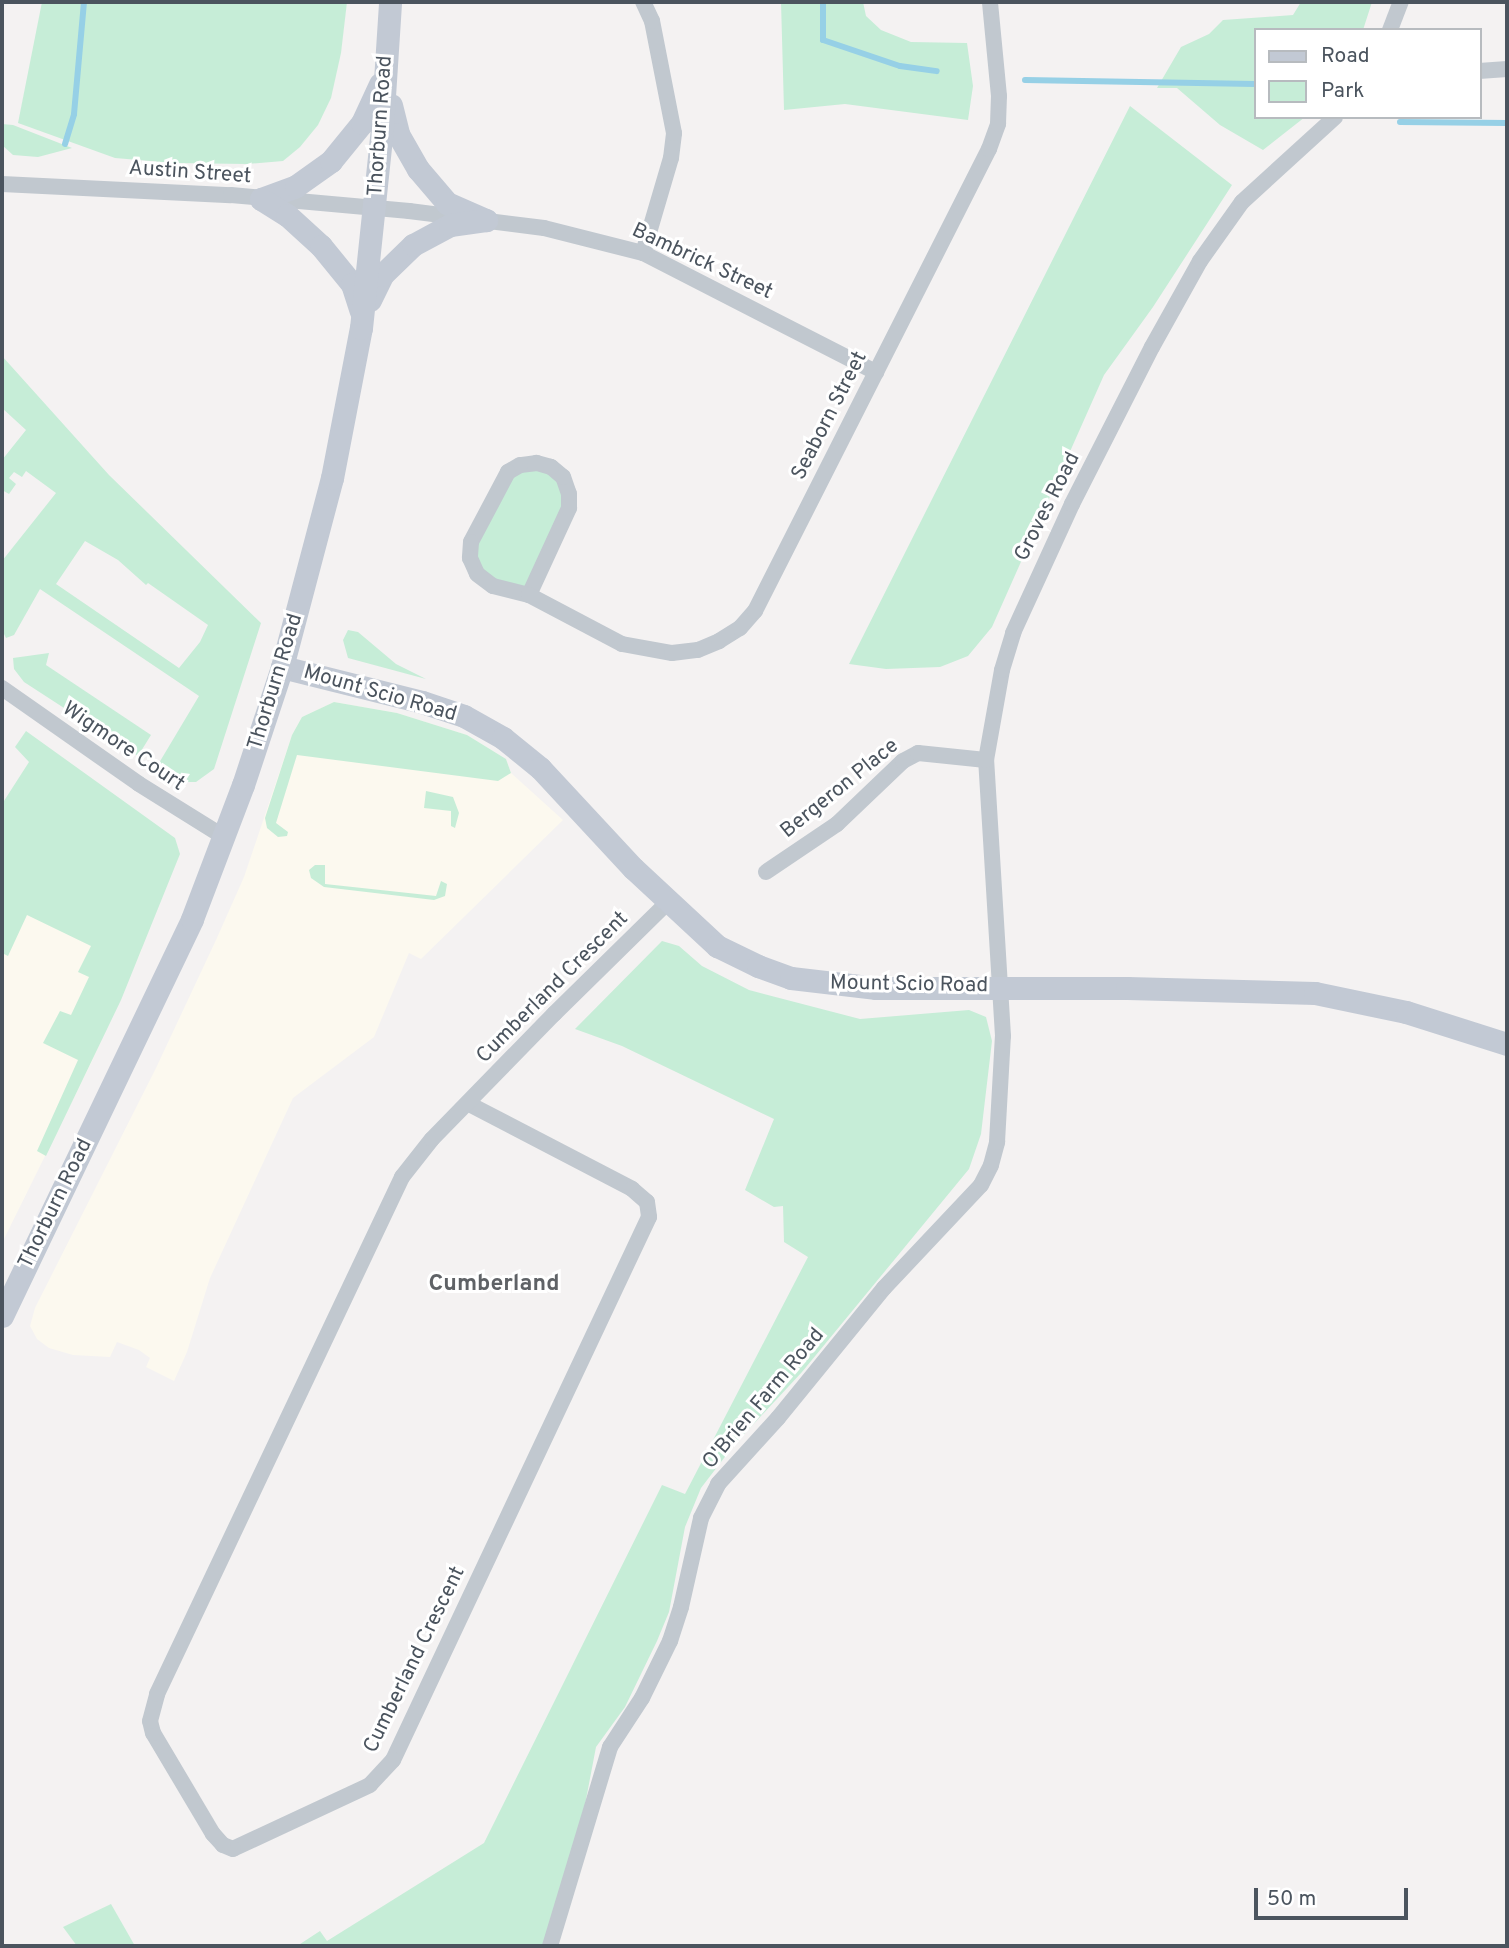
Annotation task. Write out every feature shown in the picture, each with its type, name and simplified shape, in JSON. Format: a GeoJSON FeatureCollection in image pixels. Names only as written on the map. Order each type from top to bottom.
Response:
{"type":"FeatureCollection","features":[{"type":"Feature","properties":{"kind":"main road","name":"Thorburn Road"},"geometry":{"type":"LineString","coordinates":[[2,1316],[192,919],[224,837],[282,667],[332,478],[363,315],[390,2]]}},
{"type":"Feature","properties":{"kind":"main road"},"geometry":{"type":"LineString","coordinates":[[261,199],[296,186],[331,160],[362,123],[384,75]]}},
{"type":"Feature","properties":{"kind":"main road"},"geometry":{"type":"LineString","coordinates":[[384,75],[398,134],[418,169],[447,202],[486,220]]}},
{"type":"Feature","properties":{"kind":"main road"},"geometry":{"type":"LineString","coordinates":[[261,199],[286,215],[329,254],[352,284],[363,315]]}},
{"type":"Feature","properties":{"kind":"main road"},"geometry":{"type":"LineString","coordinates":[[363,315],[382,275],[414,246],[450,225],[486,220]]}},
{"type":"Feature","properties":{"kind":"main road","name":"Mount Scio Road"},"geometry":{"type":"LineString","coordinates":[[282,667],[422,702],[464,716],[503,738],[540,768],[668,902],[717,946],[791,978],[876,988],[1000,987],[1315,993],[1406,1012],[1507,1044]]}},
{"type":"Feature","properties":{"kind":"street"},"geometry":{"type":"LineString","coordinates":[[642,253],[671,158],[674,133],[652,21],[643,2]]}},
{"type":"Feature","properties":{"kind":"street","name":"Seaborn Street"},"geometry":{"type":"LineString","coordinates":[[529,595],[569,508],[569,494],[563,477],[551,467],[537,463],[520,466],[508,472],[471,542],[470,558],[478,574],[493,586],[529,595],[622,643],[644,650],[671,653],[698,650],[719,642],[740,628],[755,611],[989,149],[998,124],[999,96],[990,2]]}},
{"type":"Feature","properties":{"kind":"street"},"geometry":{"type":"LineString","coordinates":[[1391,28],[1401,2]]}},
{"type":"Feature","properties":{"kind":"street"},"geometry":{"type":"LineString","coordinates":[[1481,71],[1507,69]]}},
{"type":"Feature","properties":{"kind":"street","name":"Groves Road"},"geometry":{"type":"LineString","coordinates":[[1000,987],[986,760],[1002,670],[1018,621],[1039,572],[1152,347],[1200,261],[1236,209],[1333,119]]}},
{"type":"Feature","properties":{"kind":"street","name":"Austin Street"},"geometry":{"type":"LineString","coordinates":[[2,184],[374,207]]}},
{"type":"Feature","properties":{"kind":"street","name":"Bambrick Street"},"geometry":{"type":"LineString","coordinates":[[374,207],[544,228],[642,253],[876,372]]}},
{"type":"Feature","properties":{"kind":"street","name":"Wigmore Court"},"geometry":{"type":"LineString","coordinates":[[2,688],[139,784],[224,837]]}},
{"type":"Feature","properties":{"kind":"street","name":"Bergeron Place"},"geometry":{"type":"LineString","coordinates":[[766,872],[842,820],[903,761],[918,753],[986,760]]}},
{"type":"Feature","properties":{"kind":"street","name":"Cumberland Crescent"},"geometry":{"type":"LineString","coordinates":[[469,1104],[632,1189],[647,1202],[649,1217],[393,1760],[370,1785],[233,1849],[223,1845],[213,1833],[153,1733],[152,1707],[390,1199],[418,1156],[554,1014],[668,902]]}},
{"type":"Feature","properties":{"kind":"street","name":"O'Brien Farm Road"},"geometry":{"type":"LineString","coordinates":[[550,1946],[610,1747],[642,1698],[670,1641],[702,1518],[718,1484],[778,1418],[884,1288],[981,1185],[991,1165],[997,1142],[1003,1036],[1000,987]]}},
{"type":"Feature","properties":{"kind":"shaded area"},"geometry":{"type":"Polygon","coordinates":[[[334,702],[397,713],[467,735],[506,759],[511,773],[563,820],[421,959],[409,953],[374,1037],[293,1098],[210,1278],[187,1352],[174,1381],[146,1367],[150,1358],[139,1350],[117,1342],[110,1357],[73,1355],[49,1348],[37,1339],[30,1326],[35,1308],[156,1068],[216,940],[244,877],[292,735],[302,717],[334,702]]]}},
{"type":"Feature","properties":{"kind":"shaded area"},"geometry":{"type":"Polygon","coordinates":[[[2,905],[142,949],[92,1061],[2,1243],[2,905]]]}},
{"type":"Feature","properties":{"kind":"green space"},"geometry":{"type":"Polygon","coordinates":[[[42,2],[347,2],[341,53],[331,98],[318,125],[300,147],[283,161],[247,164],[174,163],[115,158],[18,123],[42,2]]]}},
{"type":"Feature","properties":{"kind":"green space"},"geometry":{"type":"Polygon","coordinates":[[[781,2],[863,2],[866,16],[881,30],[911,42],[967,43],[973,86],[968,120],[845,104],[784,110],[781,2]]]}},
{"type":"Feature","properties":{"kind":"green space"},"geometry":{"type":"Polygon","coordinates":[[[1301,2],[1372,2],[1364,28],[1254,28],[1254,119],[1302,119],[1263,150],[1220,125],[1177,88],[1157,88],[1181,47],[1209,34],[1223,20],[1293,15],[1301,2]]]}},
{"type":"Feature","properties":{"kind":"green space"},"geometry":{"type":"Polygon","coordinates":[[[1130,106],[1232,185],[1153,307],[1104,375],[992,627],[968,656],[940,667],[886,669],[849,664],[1130,106]]]}},
{"type":"Feature","properties":{"kind":"green space"},"geometry":{"type":"Polygon","coordinates":[[[2,124],[13,125],[72,148],[38,157],[13,155],[2,145],[2,124]]]}},
{"type":"Feature","properties":{"kind":"green space"},"geometry":{"type":"Polygon","coordinates":[[[2,356],[109,475],[261,623],[214,769],[196,782],[179,782],[156,768],[199,696],[40,589],[14,635],[6,638],[2,630],[2,561],[56,493],[26,471],[22,477],[14,472],[9,478],[16,484],[9,494],[2,490],[2,460],[26,430],[2,408],[2,356]],[[85,541],[56,584],[179,668],[200,642],[208,625],[148,583],[146,585],[118,560],[85,541]]]}},
{"type":"Feature","properties":{"kind":"green space"},"geometry":{"type":"Polygon","coordinates":[[[551,467],[569,494],[529,595],[477,574],[471,542],[508,472],[551,467]]]}},
{"type":"Feature","properties":{"kind":"green space"},"geometry":{"type":"Polygon","coordinates":[[[348,630],[358,632],[396,664],[426,679],[348,658],[343,640],[348,630]]]}},
{"type":"Feature","properties":{"kind":"green space"},"geometry":{"type":"Polygon","coordinates":[[[49,653],[46,665],[151,735],[138,756],[24,682],[14,669],[13,658],[49,653]]]}},
{"type":"Feature","properties":{"kind":"green space"},"geometry":{"type":"Polygon","coordinates":[[[334,702],[397,713],[467,735],[506,759],[511,773],[498,781],[297,755],[276,823],[288,832],[287,836],[278,837],[267,828],[265,818],[292,735],[302,717],[334,702]]]}},
{"type":"Feature","properties":{"kind":"green space"},"geometry":{"type":"Polygon","coordinates":[[[26,731],[175,838],[180,854],[121,1000],[46,1156],[37,1151],[78,1060],[43,1043],[60,1011],[71,1015],[89,977],[78,972],[91,946],[27,915],[8,956],[2,953],[2,804],[29,762],[15,747],[26,731]]]}},
{"type":"Feature","properties":{"kind":"green space"},"geometry":{"type":"Polygon","coordinates":[[[426,791],[453,797],[459,813],[455,828],[451,826],[451,811],[424,808],[426,791]]]}},
{"type":"Feature","properties":{"kind":"green space"},"geometry":{"type":"Polygon","coordinates":[[[315,865],[325,865],[325,884],[436,896],[441,881],[447,884],[445,896],[434,900],[324,887],[311,878],[309,870],[315,865]]]}},
{"type":"Feature","properties":{"kind":"green space"},"geometry":{"type":"Polygon","coordinates":[[[662,941],[679,946],[702,966],[749,990],[860,1019],[969,1010],[986,1017],[992,1041],[981,1134],[969,1169],[802,1372],[734,1445],[701,1488],[685,1527],[669,1612],[625,1707],[596,1747],[584,1810],[543,1946],[297,1946],[320,1931],[327,1941],[484,1843],[662,1485],[685,1494],[808,1257],[784,1242],[783,1206],[774,1207],[745,1190],[774,1119],[622,1046],[575,1029],[662,941]]]}},
{"type":"Feature","properties":{"kind":"green space"},"geometry":{"type":"Polygon","coordinates":[[[111,1904],[135,1946],[77,1946],[63,1927],[111,1904]]]}},
{"type":"Feature","properties":{"kind":"waterway"},"geometry":{"type":"LineString","coordinates":[[65,144],[74,114],[84,2]]}},
{"type":"Feature","properties":{"kind":"waterway"},"geometry":{"type":"LineString","coordinates":[[823,2],[823,40],[900,66],[937,71]]}},
{"type":"Feature","properties":{"kind":"waterway"},"geometry":{"type":"LineString","coordinates":[[1025,80],[1254,84]]}},
{"type":"Feature","properties":{"kind":"waterway"},"geometry":{"type":"LineString","coordinates":[[1400,122],[1507,123]]}},
{"type":"Feature","properties":{"kind":"district","name":"Cumberland"},"geometry":{"type":"Point","coordinates":[494,1285]}}]}
